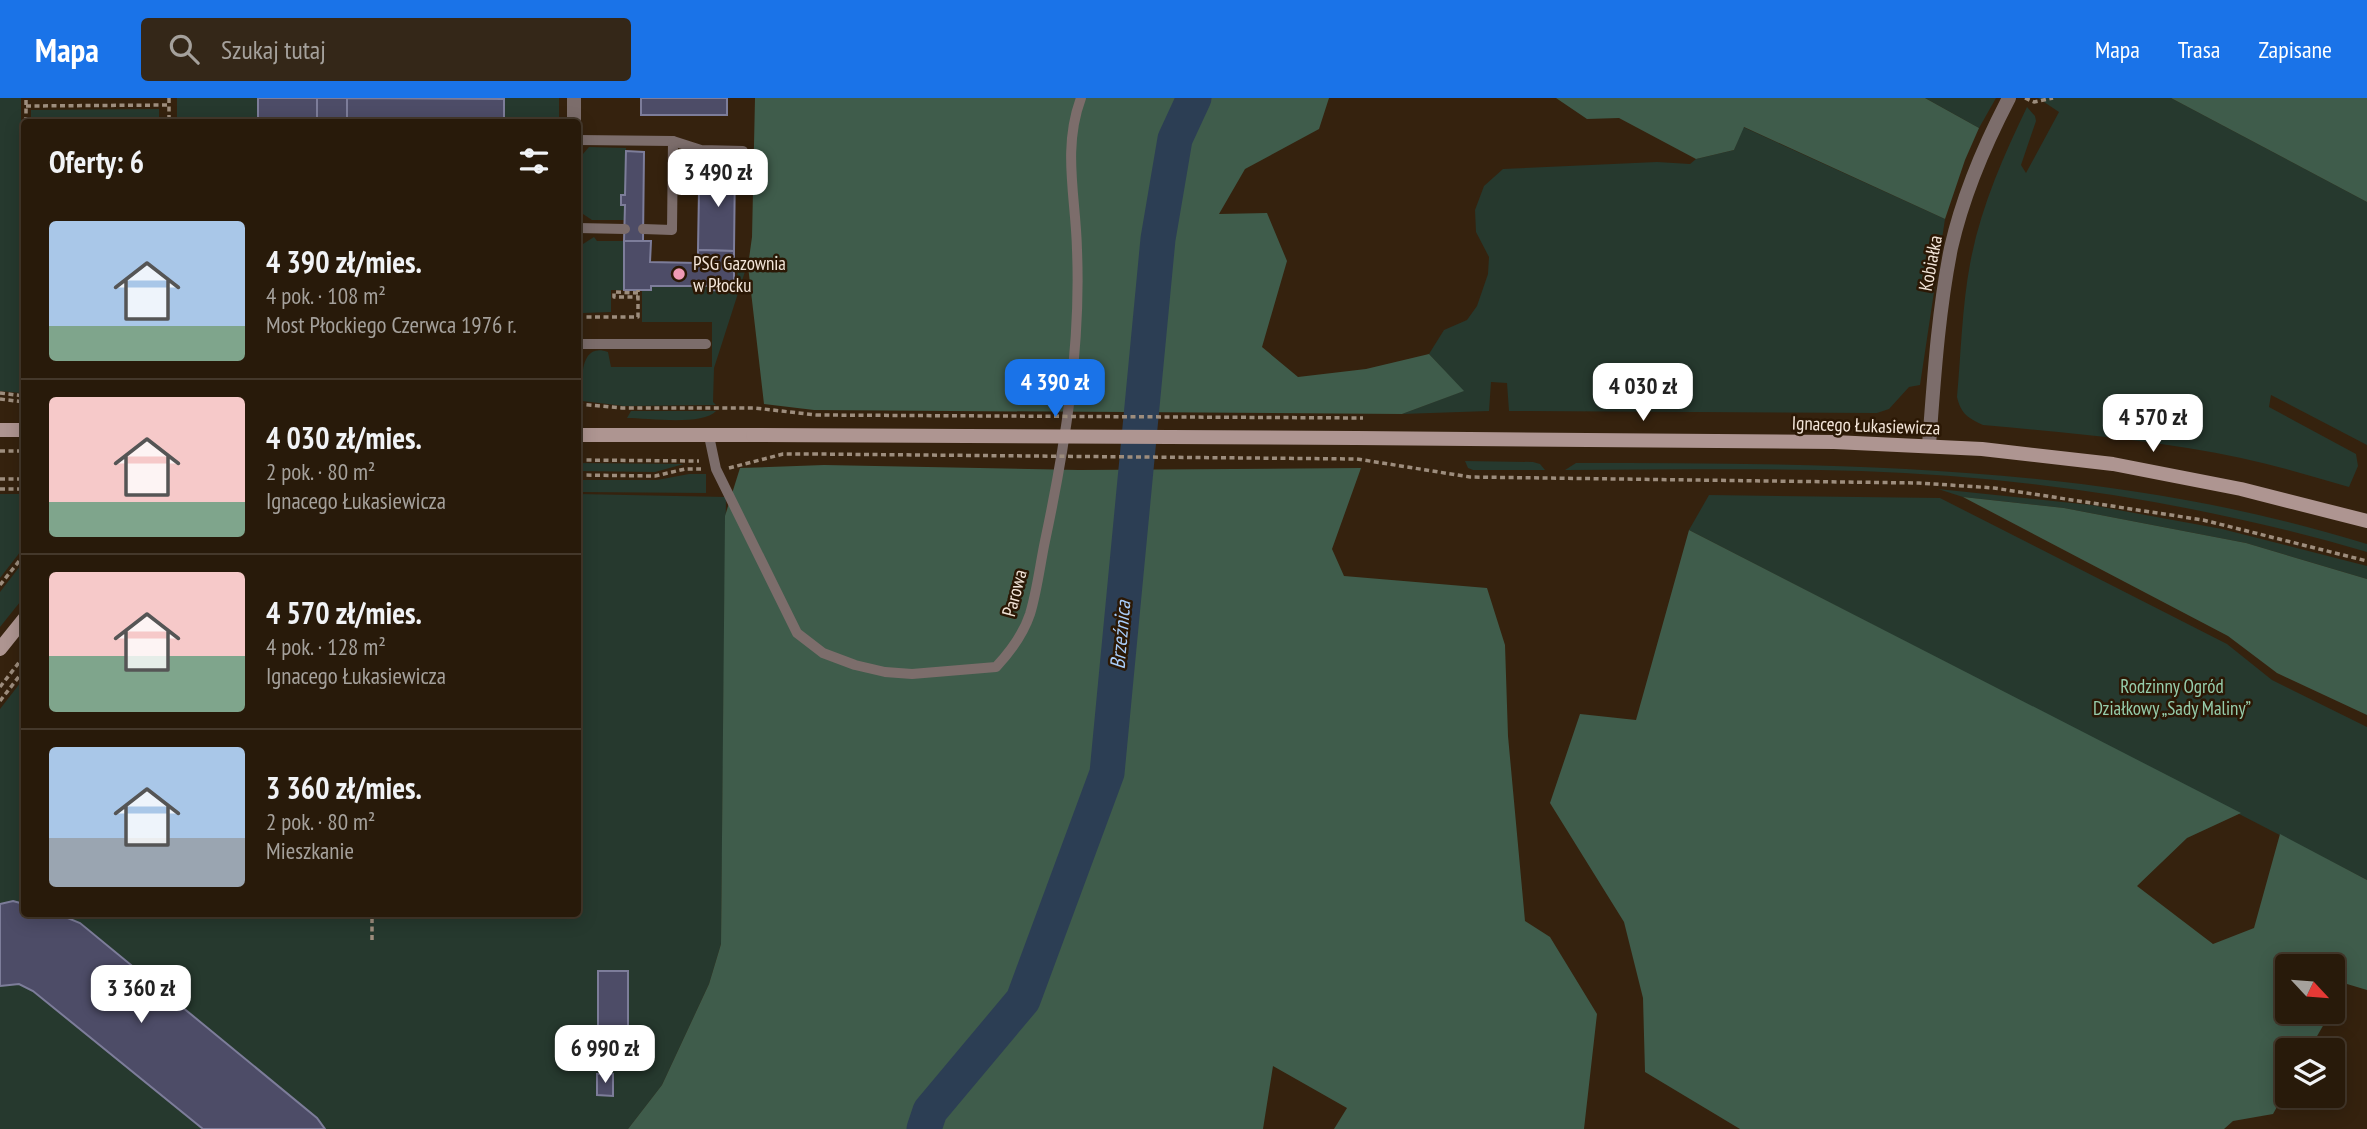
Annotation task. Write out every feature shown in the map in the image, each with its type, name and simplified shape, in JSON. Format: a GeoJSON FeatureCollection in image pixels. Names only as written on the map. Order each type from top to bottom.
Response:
{"type":"FeatureCollection","features":[{"type":"Feature","properties":{"kind":"street"},"geometry":{"type":"LineString","coordinates":[[574,98],[574,119]]}},
{"type":"Feature","properties":{"kind":"street","name":"Kobiałka"},"geometry":{"type":"LineString","coordinates":[[1929,445],[1940,322],[1952,246],[1971,181],[2009,98]]}},
{"type":"Feature","properties":{"kind":"street"},"geometry":{"type":"LineString","coordinates":[[0,429],[21,430]]}},
{"type":"Feature","properties":{"kind":"street"},"geometry":{"type":"LineString","coordinates":[[581,435],[709,436]]}},
{"type":"Feature","properties":{"kind":"street","name":"Ignacego Łukasiewicza"},"geometry":{"type":"LineString","coordinates":[[709,436],[1356,438],[1929,445],[2113,464],[2241,489],[2367,521]]}},
{"type":"Feature","properties":{"kind":"street"},"geometry":{"type":"LineString","coordinates":[[0,649],[21,623]]}},
{"type":"Feature","properties":{"kind":"lane","name":"Parowa"},"geometry":{"type":"LineString","coordinates":[[709,436],[716,469],[797,633],[823,653],[855,666],[885,672],[912,674],[996,667],[1014,647],[1030,615],[1052,510],[1070,390],[1077,251],[1069,157],[1073,119],[1081,98]]}},
{"type":"Feature","properties":{"kind":"lane"},"geometry":{"type":"LineString","coordinates":[[581,140],[673,141],[701,150],[743,151]]}},
{"type":"Feature","properties":{"kind":"lane"},"geometry":{"type":"LineString","coordinates":[[643,229],[672,230],[673,141]]}},
{"type":"Feature","properties":{"kind":"lane"},"geometry":{"type":"LineString","coordinates":[[581,228],[625,229]]}},
{"type":"Feature","properties":{"kind":"lane"},"geometry":{"type":"LineString","coordinates":[[581,344],[706,344]]}},
{"type":"Feature","properties":{"kind":"path"},"geometry":{"type":"LineString","coordinates":[[26,98],[26,119]]}},
{"type":"Feature","properties":{"kind":"path"},"geometry":{"type":"LineString","coordinates":[[169,98],[169,119]]}},
{"type":"Feature","properties":{"kind":"path"},"geometry":{"type":"LineString","coordinates":[[2025,98],[2034,102],[2053,98]]}},
{"type":"Feature","properties":{"kind":"path"},"geometry":{"type":"LineString","coordinates":[[26,106],[169,105]]}},
{"type":"Feature","properties":{"kind":"path"},"geometry":{"type":"LineString","coordinates":[[614,292],[638,293],[614,297],[614,292]]}},
{"type":"Feature","properties":{"kind":"path"},"geometry":{"type":"LineString","coordinates":[[581,317],[638,317],[638,293]]}},
{"type":"Feature","properties":{"kind":"path"},"geometry":{"type":"LineString","coordinates":[[0,393],[21,396]]}},
{"type":"Feature","properties":{"kind":"path"},"geometry":{"type":"LineString","coordinates":[[0,399],[21,402]]}},
{"type":"Feature","properties":{"kind":"path"},"geometry":{"type":"LineString","coordinates":[[581,404],[622,408],[755,408],[816,415],[1363,418]]}},
{"type":"Feature","properties":{"kind":"path"},"geometry":{"type":"LineString","coordinates":[[0,451],[21,451]]}},
{"type":"Feature","properties":{"kind":"path"},"geometry":{"type":"LineString","coordinates":[[731,468],[783,454],[1357,459],[1470,477],[1919,483],[1994,488],[2203,520],[2367,561]]}},
{"type":"Feature","properties":{"kind":"path"},"geometry":{"type":"LineString","coordinates":[[581,460],[703,461],[716,469]]}},
{"type":"Feature","properties":{"kind":"path"},"geometry":{"type":"LineString","coordinates":[[581,475],[655,476],[685,469],[716,469]]}},
{"type":"Feature","properties":{"kind":"path"},"geometry":{"type":"LineString","coordinates":[[0,479],[21,479]]}},
{"type":"Feature","properties":{"kind":"path"},"geometry":{"type":"LineString","coordinates":[[0,489],[21,489]]}},
{"type":"Feature","properties":{"kind":"path"},"geometry":{"type":"LineString","coordinates":[[0,585],[21,559]]}},
{"type":"Feature","properties":{"kind":"path"},"geometry":{"type":"LineString","coordinates":[[0,687],[21,660]]}},
{"type":"Feature","properties":{"kind":"path"},"geometry":{"type":"LineString","coordinates":[[0,701],[21,674]]}},
{"type":"Feature","properties":{"kind":"path"},"geometry":{"type":"LineString","coordinates":[[372,917],[372,940]]}},
{"type":"Feature","properties":{"kind":"green space"},"geometry":{"type":"Polygon","coordinates":[[[0,98],[21,98],[21,393],[0,391],[0,98]]]}},
{"type":"Feature","properties":{"kind":"green space"},"geometry":{"type":"Polygon","coordinates":[[[177,98],[258,98],[258,119],[177,119],[177,98]]]}},
{"type":"Feature","properties":{"kind":"green space"},"geometry":{"type":"Polygon","coordinates":[[[470,98],[559,98],[559,119],[504,119],[504,99],[470,98]]]}},
{"type":"Feature","properties":{"kind":"green space"},"geometry":{"type":"Polygon","coordinates":[[[755,98],[1329,98],[1319,129],[1245,169],[1219,214],[1267,213],[1287,261],[1262,347],[1298,377],[1366,369],[1429,354],[1464,391],[1402,414],[814,410],[764,404],[748,266],[752,237],[755,98]]]}},
{"type":"Feature","properties":{"kind":"green space"},"geometry":{"type":"Polygon","coordinates":[[[1556,98],[1925,98],[1979,128],[1945,219],[1744,127],[1734,150],[1696,159],[1619,118],[1587,119],[1556,98]]]}},
{"type":"Feature","properties":{"kind":"green space"},"geometry":{"type":"Polygon","coordinates":[[[1925,98],[1996,98],[1979,128],[1925,98]]]}},
{"type":"Feature","properties":{"kind":"green space"},"geometry":{"type":"Polygon","coordinates":[[[2038,98],[2171,98],[2367,202],[2367,445],[2271,395],[2269,407],[2356,454],[2358,466],[2349,487],[2269,464],[2177,446],[1983,425],[1969,418],[1963,411],[1957,397],[1965,297],[1974,244],[1993,184],[2027,107],[2036,121],[2021,165],[2026,173],[2059,112],[2038,98]]]}},
{"type":"Feature","properties":{"kind":"green space"},"geometry":{"type":"Polygon","coordinates":[[[2171,98],[2367,98],[2367,202],[2171,98]]]}},
{"type":"Feature","properties":{"kind":"green space"},"geometry":{"type":"Polygon","coordinates":[[[159,109],[159,119],[31,119],[31,110],[159,109]]]}},
{"type":"Feature","properties":{"kind":"green space"},"geometry":{"type":"Polygon","coordinates":[[[1743,127],[1945,219],[1920,385],[1909,387],[1889,409],[1877,413],[1509,411],[1507,383],[1491,382],[1489,411],[1402,414],[1463,391],[1429,354],[1444,330],[1467,320],[1477,306],[1488,274],[1489,257],[1476,232],[1475,210],[1484,186],[1503,169],[1657,162],[1690,164],[1696,159],[1734,150],[1743,127]]]}},
{"type":"Feature","properties":{"kind":"green space"},"geometry":{"type":"Polygon","coordinates":[[[589,147],[626,148],[625,195],[621,196],[621,205],[625,205],[625,220],[592,220],[583,214],[583,154],[589,147]]]}},
{"type":"Feature","properties":{"kind":"green space"},"geometry":{"type":"Polygon","coordinates":[[[594,237],[597,241],[624,241],[624,290],[611,290],[611,312],[583,313],[583,244],[594,237]]]}},
{"type":"Feature","properties":{"kind":"green space"},"geometry":{"type":"Polygon","coordinates":[[[749,259],[714,368],[713,402],[716,405],[624,406],[582,401],[584,366],[591,353],[598,350],[608,352],[611,367],[712,367],[712,322],[642,322],[642,290],[651,290],[651,286],[712,286],[712,290],[722,291],[722,286],[736,286],[738,270],[749,259]]]}},
{"type":"Feature","properties":{"kind":"green space"},"geometry":{"type":"Polygon","coordinates":[[[631,411],[716,411],[709,416],[674,420],[627,418],[631,411]]]}},
{"type":"Feature","properties":{"kind":"green space"},"geometry":{"type":"Polygon","coordinates":[[[1465,461],[1533,462],[1540,464],[1545,470],[1473,470],[1468,468],[1465,461]]]}},
{"type":"Feature","properties":{"kind":"green space"},"geometry":{"type":"Polygon","coordinates":[[[581,463],[684,464],[655,472],[581,471],[581,463]]]}},
{"type":"Feature","properties":{"kind":"green space"},"geometry":{"type":"Polygon","coordinates":[[[1576,463],[1776,464],[1975,474],[2074,483],[2172,498],[2270,518],[2367,544],[2367,552],[2243,520],[2180,507],[1989,479],[1861,471],[1565,470],[1576,463]]]}},
{"type":"Feature","properties":{"kind":"green space"},"geometry":{"type":"Polygon","coordinates":[[[824,465],[1079,470],[1361,468],[1332,549],[1344,576],[1487,588],[1505,645],[1508,736],[1525,921],[1550,937],[1597,1014],[1584,1129],[1334,1129],[1347,1108],[1273,1066],[1263,1129],[628,1129],[662,1085],[709,984],[721,944],[725,516],[740,468],[824,465]]]}},
{"type":"Feature","properties":{"kind":"green space"},"geometry":{"type":"Polygon","coordinates":[[[706,474],[706,493],[581,492],[581,480],[657,480],[706,474]]]}},
{"type":"Feature","properties":{"kind":"green space"},"geometry":{"type":"Polygon","coordinates":[[[1938,489],[2091,505],[2222,529],[2367,566],[2367,579],[2246,543],[2064,508],[1963,497],[1938,489]]]}},
{"type":"Feature","properties":{"kind":"green space"},"geometry":{"type":"Polygon","coordinates":[[[0,494],[21,494],[21,551],[0,578],[0,494]]]}},
{"type":"Feature","properties":{"kind":"green space"},"geometry":{"type":"Polygon","coordinates":[[[581,494],[726,497],[721,944],[709,984],[662,1085],[628,1129],[0,1129],[0,709],[21,682],[21,917],[581,917],[581,494]]]}},
{"type":"Feature","properties":{"kind":"green space","name":"Rodzinny Ogród Działkowy „Sady Maliny”"},"geometry":{"type":"Polygon","coordinates":[[[1709,495],[1940,498],[2227,644],[2272,680],[2367,727],[2367,880],[1689,530],[1709,495]]]}},
{"type":"Feature","properties":{"kind":"green space"},"geometry":{"type":"Polygon","coordinates":[[[1963,497],[2064,508],[2246,543],[2367,579],[2367,715],[2277,673],[2228,636],[1963,497]]]}},
{"type":"Feature","properties":{"kind":"green space"},"geometry":{"type":"Polygon","coordinates":[[[1689,530],[2241,813],[2187,838],[2137,886],[2213,944],[2254,928],[2280,834],[2367,880],[2367,990],[2347,984],[2345,987],[2345,954],[2275,954],[2275,1024],[2324,1024],[2316,1038],[2275,1038],[2276,1108],[2273,1114],[2233,1121],[2224,1129],[1740,1129],[1645,1072],[1643,998],[1624,922],[1550,803],[1580,714],[1636,720],[1689,530]]]}},
{"type":"Feature","properties":{"kind":"green space"},"geometry":{"type":"Polygon","coordinates":[[[21,565],[21,601],[0,627],[0,592],[21,565]]]}},
{"type":"Feature","properties":{"kind":"building"},"geometry":{"type":"Polygon","coordinates":[[[258,98],[317,98],[317,119],[258,119],[258,98]]]}},
{"type":"Feature","properties":{"kind":"building"},"geometry":{"type":"Polygon","coordinates":[[[317,98],[347,98],[347,119],[317,119],[317,98]]]}},
{"type":"Feature","properties":{"kind":"building"},"geometry":{"type":"Polygon","coordinates":[[[347,98],[504,99],[504,119],[347,119],[347,98]]]}},
{"type":"Feature","properties":{"kind":"building"},"geometry":{"type":"Polygon","coordinates":[[[641,98],[727,98],[727,115],[641,115],[641,98]]]}},
{"type":"Feature","properties":{"kind":"building"},"geometry":{"type":"Polygon","coordinates":[[[626,151],[644,152],[643,241],[624,241],[625,205],[621,205],[621,195],[625,195],[626,151]]]}},
{"type":"Feature","properties":{"kind":"building"},"geometry":{"type":"Polygon","coordinates":[[[707,164],[735,164],[734,251],[698,250],[699,190],[707,191],[707,164]]]}},
{"type":"Feature","properties":{"kind":"building","name":"PSG Gazownia w Płocku"},"geometry":{"type":"Polygon","coordinates":[[[624,241],[651,241],[650,262],[698,263],[698,250],[734,251],[734,287],[722,286],[722,291],[712,290],[712,286],[651,286],[651,290],[624,290],[624,241]]]}},
{"type":"Feature","properties":{"kind":"building"},"geometry":{"type":"Polygon","coordinates":[[[13,901],[21,903],[21,917],[65,917],[80,923],[317,1118],[325,1129],[203,1129],[33,991],[19,984],[0,986],[0,904],[13,901]]]}},
{"type":"Feature","properties":{"kind":"building"},"geometry":{"type":"Polygon","coordinates":[[[598,971],[628,971],[628,1038],[598,1038],[598,971]]]}},
{"type":"Feature","properties":{"kind":"building"},"geometry":{"type":"Polygon","coordinates":[[[597,1074],[613,1074],[613,1096],[597,1095],[597,1074]]]}},
{"type":"Feature","properties":{"kind":"waterway","name":"Brzeźnica"},"geometry":{"type":"LineString","coordinates":[[924,1129],[930,1111],[1023,1000],[1107,773],[1158,239],[1175,139],[1194,98]]}},
{"type":"Feature","properties":{"kind":"place","name":"PSG Gazownia w Płocku"},"geometry":{"type":"Point","coordinates":[679,274]}}]}
